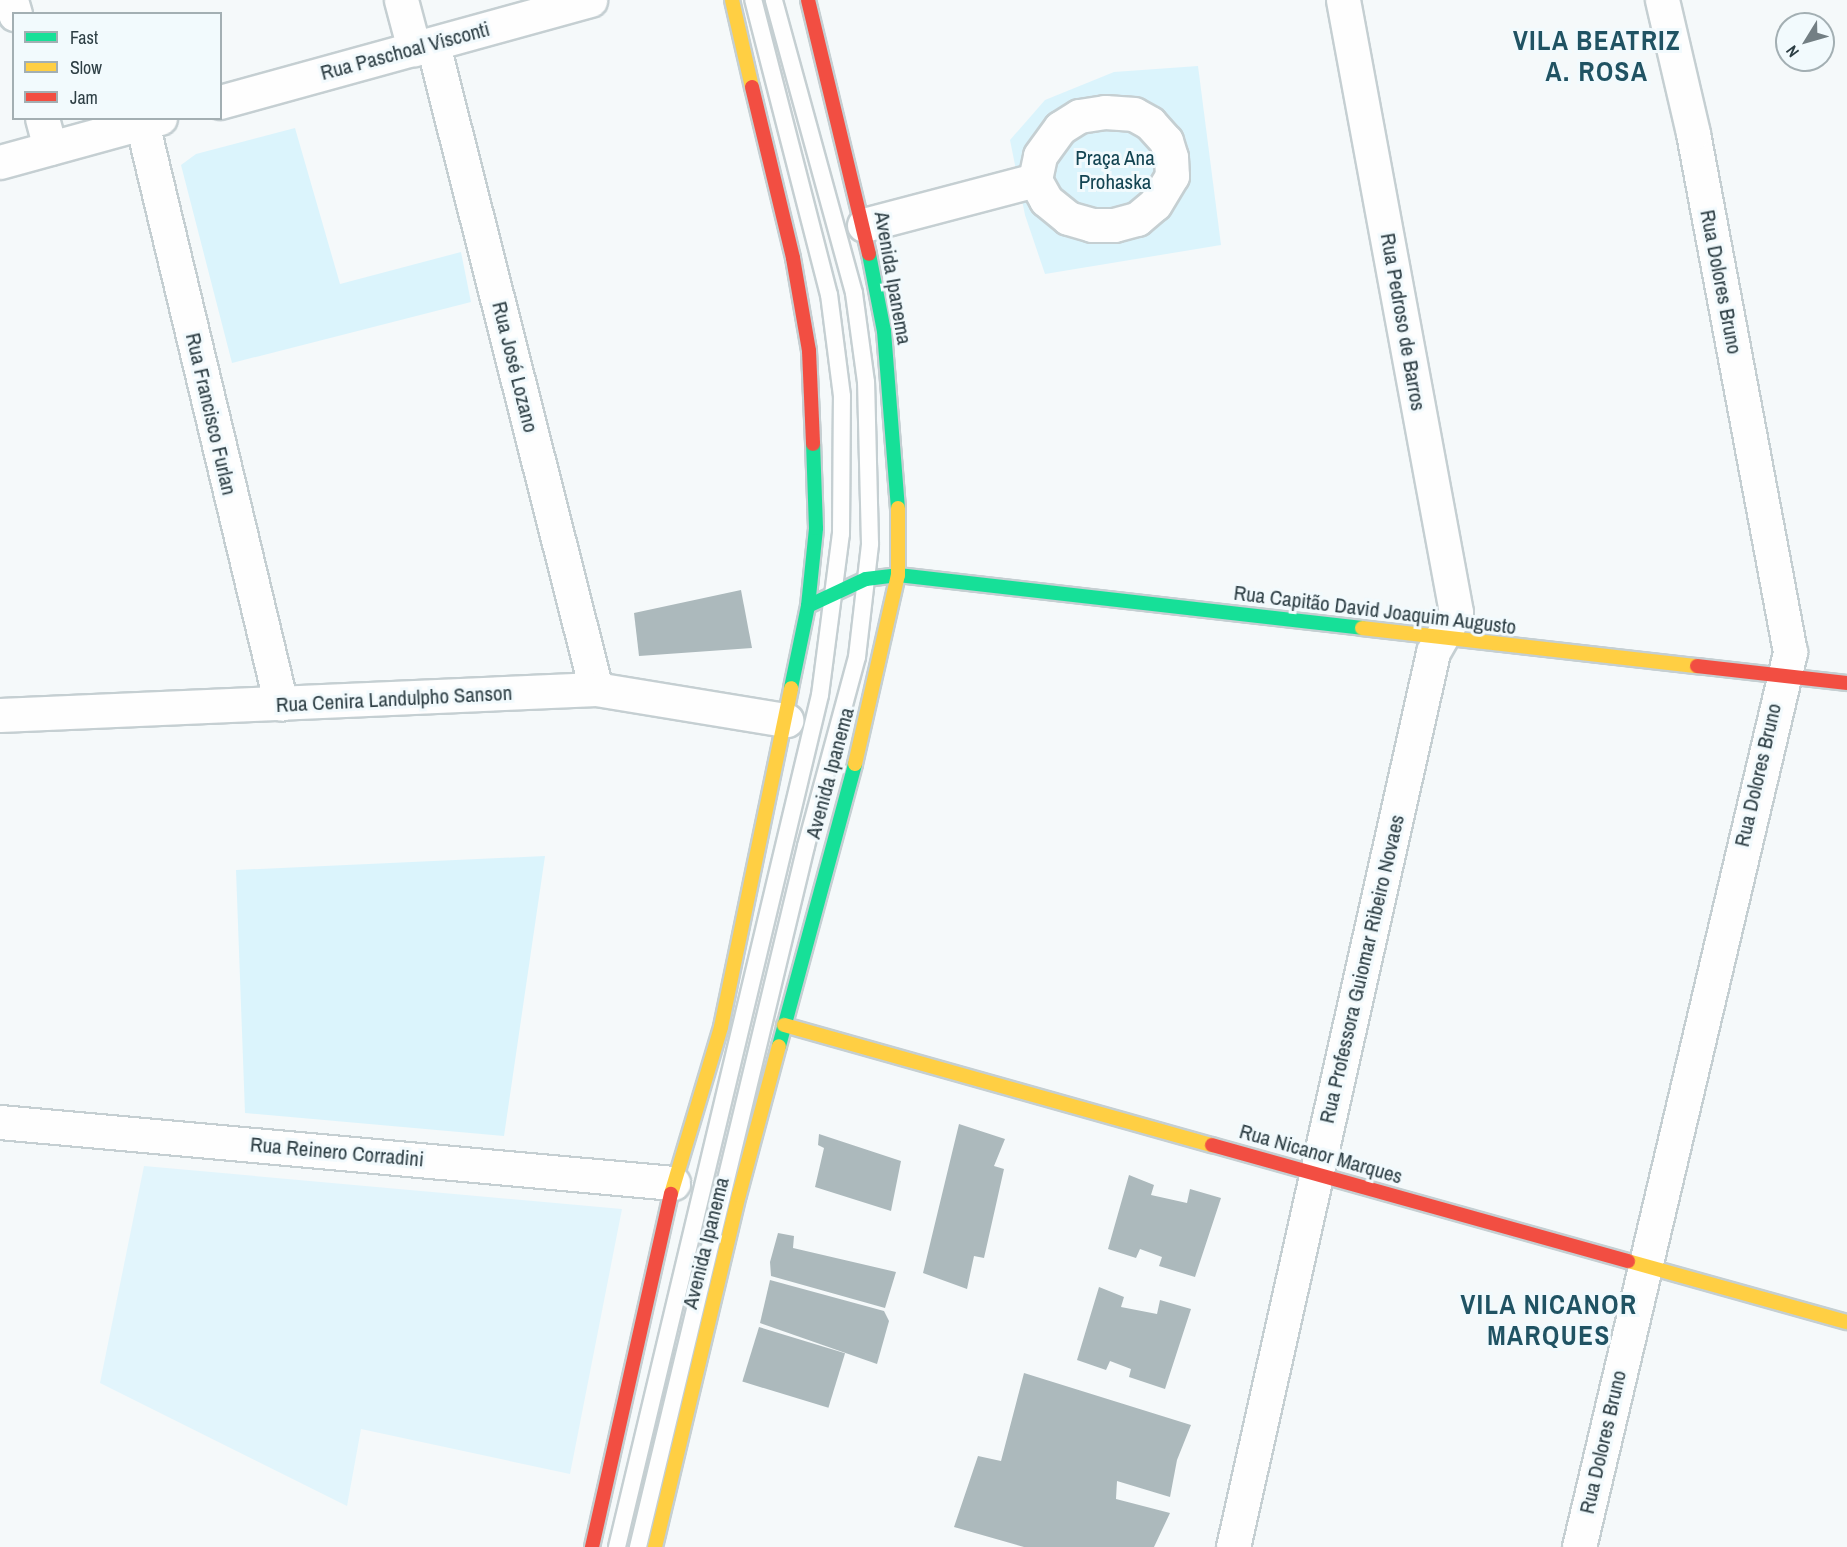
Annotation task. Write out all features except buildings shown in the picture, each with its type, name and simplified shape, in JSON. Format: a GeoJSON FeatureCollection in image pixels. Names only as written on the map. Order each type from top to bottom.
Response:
{"type":"FeatureCollection","features":[{"type":"Feature","properties":{"kind":"main road","name":"Avenida Ipanema"},"geometry":{"type":"LineString","coordinates":[[592,1547],[674,1183],[721,1027],[808,606],[816,528],[809,351],[794,258],[732,0]]}},
{"type":"Feature","properties":{"kind":"main road","name":"Avenida Ipanema"},"geometry":{"type":"LineString","coordinates":[[655,1547],[739,1195],[870,708],[898,575],[898,470],[884,331],[864,225],[808,0]]}},
{"type":"Feature","properties":{"kind":"main road","name":"Rua Capitão David Joaquim Augusto"},"geometry":{"type":"LineString","coordinates":[[808,606],[835,591],[866,579],[898,575],[1847,683]]}},
{"type":"Feature","properties":{"kind":"main road","name":"Rua Nicanor Marques"},"geometry":{"type":"LineString","coordinates":[[784,1025],[1847,1322]]}},
{"type":"Feature","properties":{"kind":"street","name":"Rua José Lozano"},"geometry":{"type":"LineString","coordinates":[[401,0],[423,47],[596,689]]}},
{"type":"Feature","properties":{"kind":"street","name":"Rua Paschoal Visconti"},"geometry":{"type":"LineString","coordinates":[[222,101],[590,0]]}},
{"type":"Feature","properties":{"kind":"street","name":"Rua Pedroso de Barros"},"geometry":{"type":"LineString","coordinates":[[1343,0],[1456,612],[1438,638]]}},
{"type":"Feature","properties":{"kind":"street","name":"Rua Dolores Bruno"},"geometry":{"type":"LineString","coordinates":[[1579,1547],[1642,1266],[1782,676],[1790,652],[1693,133],[1662,0]]}},
{"type":"Feature","properties":{"kind":"street"},"geometry":{"type":"LineString","coordinates":[[0,162],[46,133],[151,121]]}},
{"type":"Feature","properties":{"kind":"street","name":"Rua Francisco Furlan"},"geometry":{"type":"LineString","coordinates":[[151,121],[280,704]]}},
{"type":"Feature","properties":{"kind":"street"},"geometry":{"type":"LineString","coordinates":[[864,225],[1035,180]]}},
{"type":"Feature","properties":{"kind":"street","name":"Rua Professora Guiomar Ribeiro Novaes"},"geometry":{"type":"LineString","coordinates":[[1233,1547],[1438,638]]}},
{"type":"Feature","properties":{"kind":"street","name":"Rua Cenira Landulpho Sanson"},"geometry":{"type":"LineString","coordinates":[[0,715],[596,689],[786,720]]}},
{"type":"Feature","properties":{"kind":"street","name":"Rua Reinero Corradini"},"geometry":{"type":"LineString","coordinates":[[0,1122],[674,1183]]}},
{"type":"Feature","properties":{"kind":"lane"},"geometry":{"type":"LineString","coordinates":[[617,1547],[820,695],[841,534],[842,396],[829,295],[753,0]]}},
{"type":"Feature","properties":{"kind":"lane"},"geometry":{"type":"LineString","coordinates":[[638,1547],[806,846],[857,657],[870,544],[866,382],[854,293],[774,0]]}},
{"type":"Feature","properties":{"kind":"shaded area"},"geometry":{"type":"Polygon","coordinates":[[[144,1166],[622,1209],[570,1474],[361,1429],[347,1506],[100,1383],[144,1166]]]}},
{"type":"Feature","properties":{"kind":"green space","name":"Praça Ana Prohaska"},"geometry":{"type":"Polygon","coordinates":[[[1198,66],[1221,245],[1045,274],[1025,215],[1010,140],[1045,100],[1114,72],[1198,66]]]}},
{"type":"Feature","properties":{"kind":"green space"},"geometry":{"type":"Polygon","coordinates":[[[295,128],[340,284],[461,252],[471,302],[232,363],[181,165],[196,154],[295,128]]]}},
{"type":"Feature","properties":{"kind":"green space"},"geometry":{"type":"Polygon","coordinates":[[[545,856],[504,1136],[245,1113],[236,870],[545,856]]]}},
{"type":"Feature","properties":{"kind":"traffic: fast"},"geometry":{"type":"LineString","coordinates":[[869,254],[884,331],[898,508]]}},
{"type":"Feature","properties":{"kind":"traffic: fast"},"geometry":{"type":"LineString","coordinates":[[791,688],[808,606],[816,528],[813,444]]}},
{"type":"Feature","properties":{"kind":"traffic: fast"},"geometry":{"type":"LineString","coordinates":[[898,575],[1362,628]]}},
{"type":"Feature","properties":{"kind":"traffic: fast"},"geometry":{"type":"LineString","coordinates":[[808,606],[866,579],[898,575]]}},
{"type":"Feature","properties":{"kind":"traffic: fast"},"geometry":{"type":"LineString","coordinates":[[779,1046],[855,764]]}},
{"type":"Feature","properties":{"kind":"traffic: slow"},"geometry":{"type":"LineString","coordinates":[[732,0],[752,87]]}},
{"type":"Feature","properties":{"kind":"traffic: slow"},"geometry":{"type":"LineString","coordinates":[[855,764],[898,575],[898,508]]}},
{"type":"Feature","properties":{"kind":"traffic: slow"},"geometry":{"type":"LineString","coordinates":[[1362,628],[1697,666]]}},
{"type":"Feature","properties":{"kind":"traffic: slow"},"geometry":{"type":"LineString","coordinates":[[671,1194],[721,1027],[791,688]]}},
{"type":"Feature","properties":{"kind":"traffic: slow"},"geometry":{"type":"LineString","coordinates":[[784,1025],[1212,1145]]}},
{"type":"Feature","properties":{"kind":"traffic: slow"},"geometry":{"type":"LineString","coordinates":[[655,1547],[739,1195],[779,1046]]}},
{"type":"Feature","properties":{"kind":"traffic: slow"},"geometry":{"type":"LineString","coordinates":[[1628,1261],[1847,1322]]}},
{"type":"Feature","properties":{"kind":"traffic: jam"},"geometry":{"type":"LineString","coordinates":[[808,0],[869,254]]}},
{"type":"Feature","properties":{"kind":"traffic: jam"},"geometry":{"type":"LineString","coordinates":[[752,87],[793,258],[809,351],[813,444]]}},
{"type":"Feature","properties":{"kind":"traffic: jam"},"geometry":{"type":"LineString","coordinates":[[1697,666],[1847,683]]}},
{"type":"Feature","properties":{"kind":"traffic: jam"},"geometry":{"type":"LineString","coordinates":[[1212,1145],[1628,1261]]}},
{"type":"Feature","properties":{"kind":"traffic: jam"},"geometry":{"type":"LineString","coordinates":[[592,1547],[671,1194]]}},
{"type":"Feature","properties":{"kind":"district","name":"VILA BEATRIZ A. ROSA"},"geometry":{"type":"Point","coordinates":[1597,56]}},
{"type":"Feature","properties":{"kind":"district","name":"VILA NICANOR MARQUES"},"geometry":{"type":"Point","coordinates":[1549,1320]}}]}
